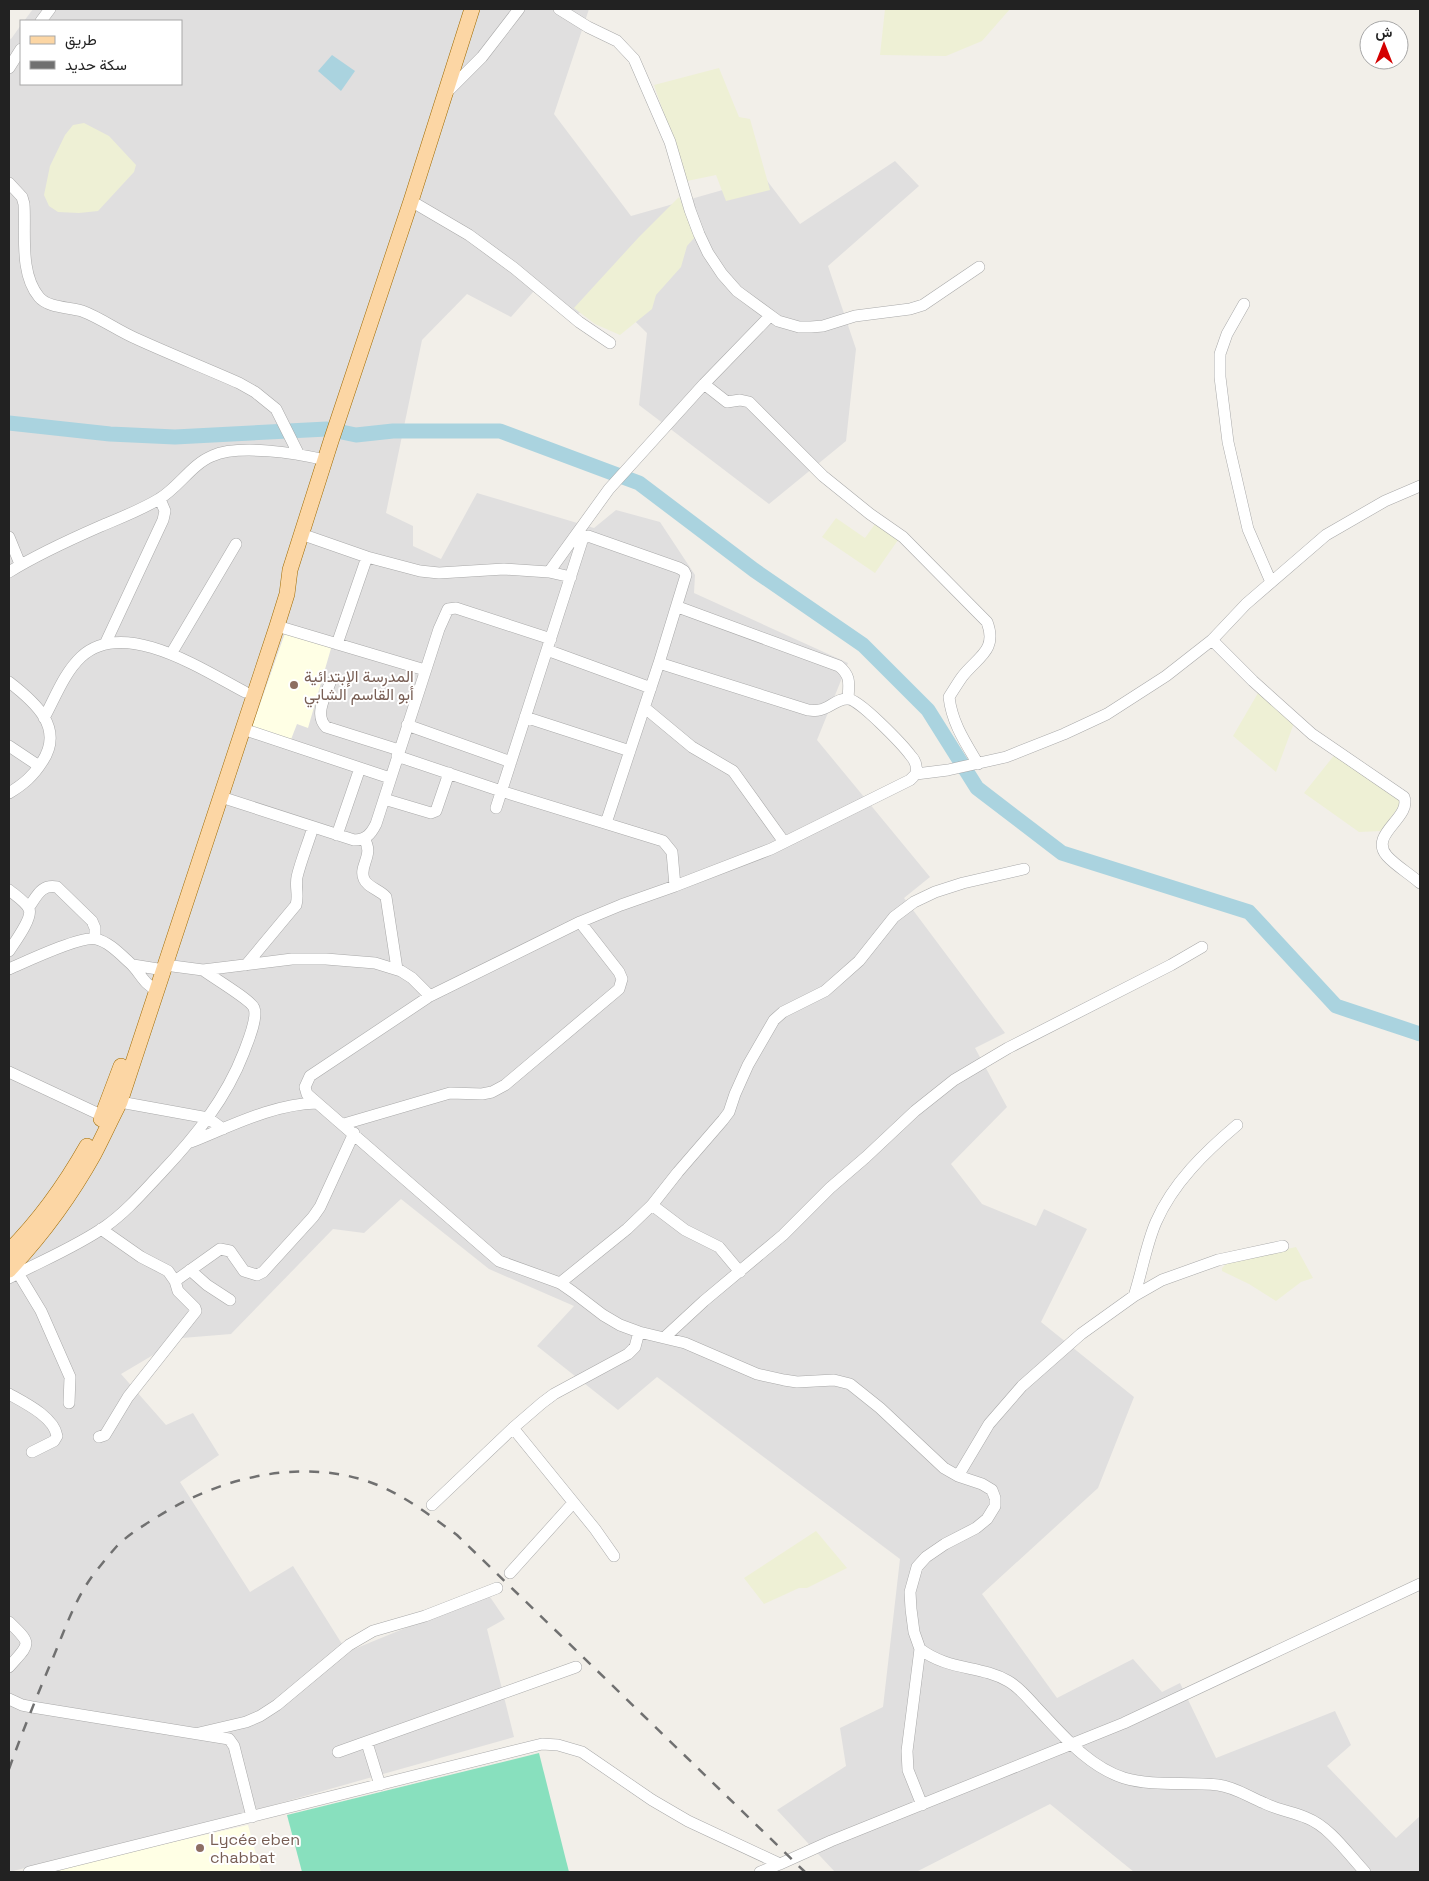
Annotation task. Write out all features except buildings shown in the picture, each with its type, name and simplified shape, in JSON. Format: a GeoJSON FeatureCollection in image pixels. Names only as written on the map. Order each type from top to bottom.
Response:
{"type":"FeatureCollection","features":[{"type":"Feature","properties":{"kind":"main road"},"geometry":{"type":"LineString","coordinates":[[12,1274],[54,1218],[94,1154],[115,1100],[162,968],[277,626],[287,594],[290,570],[324,460],[411,201],[472,9]]}},
{"type":"Feature","properties":{"kind":"main road"},"geometry":{"type":"LineString","coordinates":[[162,968],[245,692],[279,590],[290,570]]}},
{"type":"Feature","properties":{"kind":"main road"},"geometry":{"type":"LineString","coordinates":[[9,1251],[21,1239],[59,1188],[85,1149],[103,1116],[115,1100]]}},
{"type":"Feature","properties":{"kind":"street"},"geometry":{"type":"LineString","coordinates":[[42,20],[50,9]]}},
{"type":"Feature","properties":{"kind":"street"},"geometry":{"type":"LineString","coordinates":[[445,94],[482,57],[519,9]]}},
{"type":"Feature","properties":{"kind":"street"},"geometry":{"type":"LineString","coordinates":[[559,9],[588,27],[617,41],[634,59],[670,142],[693,218],[708,253],[722,274],[737,291],[770,316],[788,324],[811,327],[823,326],[855,316],[910,309],[923,305],[979,267]]}},
{"type":"Feature","properties":{"kind":"street"},"geometry":{"type":"LineString","coordinates":[[9,68],[20,51]]}},
{"type":"Feature","properties":{"kind":"street"},"geometry":{"type":"LineString","coordinates":[[9,183],[22,197],[24,204],[25,260],[35,291],[40,298],[48,303],[86,312],[135,339],[239,383],[255,392],[276,409],[298,453]]}},
{"type":"Feature","properties":{"kind":"street"},"geometry":{"type":"LineString","coordinates":[[411,201],[469,235],[514,268],[579,322],[610,343]]}},
{"type":"Feature","properties":{"kind":"street"},"geometry":{"type":"LineString","coordinates":[[1244,304],[1227,334],[1220,354],[1220,377],[1228,442],[1248,529],[1271,582]]}},
{"type":"Feature","properties":{"kind":"street"},"geometry":{"type":"LineString","coordinates":[[549,572],[609,489],[704,384],[770,316]]}},
{"type":"Feature","properties":{"kind":"street"},"geometry":{"type":"LineString","coordinates":[[704,384],[727,402],[740,400],[749,402],[823,476],[870,514],[903,537],[987,622],[992,634],[986,651],[962,677],[949,697],[951,712],[956,726],[978,764]]}},
{"type":"Feature","properties":{"kind":"street"},"geometry":{"type":"LineString","coordinates":[[9,572],[20,564],[69,540],[160,499],[212,456],[230,452],[273,451],[298,453],[324,460]]}},
{"type":"Feature","properties":{"kind":"street"},"geometry":{"type":"LineString","coordinates":[[922,1805],[908,1770],[907,1751],[920,1650],[914,1632],[910,1592],[917,1567],[926,1558],[945,1544],[976,1528],[987,1519],[995,1506],[992,1490],[944,1468],[880,1408],[850,1384],[834,1380],[797,1382],[757,1374],[685,1343],[639,1332],[620,1325],[603,1315],[560,1283],[499,1261],[385,1163],[344,1124],[317,1103],[307,1094],[305,1087],[310,1076],[430,996],[580,922],[771,849],[910,780],[916,774],[978,764],[1006,756],[1056,738],[1107,714],[1166,676],[1212,640],[1246,604],[1326,535],[1385,501],[1420,486]]}},
{"type":"Feature","properties":{"kind":"street"},"geometry":{"type":"LineString","coordinates":[[106,642],[163,520],[165,511],[160,499]]}},
{"type":"Feature","properties":{"kind":"street"},"geometry":{"type":"LineString","coordinates":[[301,534],[367,557],[420,571],[439,573],[504,569],[549,572],[571,577]]}},
{"type":"Feature","properties":{"kind":"street"},"geometry":{"type":"LineString","coordinates":[[496,808],[583,539],[587,536],[592,536],[684,571],[686,578],[606,823]]}},
{"type":"Feature","properties":{"kind":"street"},"geometry":{"type":"LineString","coordinates":[[9,537],[20,564]]}},
{"type":"Feature","properties":{"kind":"street"},"geometry":{"type":"LineString","coordinates":[[171,654],[236,544]]}},
{"type":"Feature","properties":{"kind":"street"},"geometry":{"type":"LineString","coordinates":[[337,644],[367,557]]}},
{"type":"Feature","properties":{"kind":"street"},"geometry":{"type":"LineString","coordinates":[[678,607],[839,666],[847,673],[849,681],[848,698]]}},
{"type":"Feature","properties":{"kind":"street"},"geometry":{"type":"LineString","coordinates":[[220,797],[354,840],[364,839],[372,832],[445,612],[451,608],[549,645],[651,688]]}},
{"type":"Feature","properties":{"kind":"street"},"geometry":{"type":"LineString","coordinates":[[277,626],[425,670]]}},
{"type":"Feature","properties":{"kind":"street"},"geometry":{"type":"LineString","coordinates":[[1212,640],[1253,681],[1312,734],[1404,797],[1406,802],[1405,808],[1386,834],[1382,847],[1387,856],[1420,883]]}},
{"type":"Feature","properties":{"kind":"street"},"geometry":{"type":"LineString","coordinates":[[44,718],[67,676],[80,658],[106,642],[145,645],[171,654],[245,692]]}},
{"type":"Feature","properties":{"kind":"street"},"geometry":{"type":"LineString","coordinates":[[659,663],[808,710],[820,710],[848,698],[857,702],[912,756],[917,766],[916,774]]}},
{"type":"Feature","properties":{"kind":"street"},"geometry":{"type":"LineString","coordinates":[[9,682],[28,697],[44,718],[50,729],[52,741],[49,751],[33,776],[9,793]]}},
{"type":"Feature","properties":{"kind":"street"},"geometry":{"type":"LineString","coordinates":[[330,683],[320,715],[322,723],[326,727],[449,774],[655,838],[668,845],[672,852],[676,886]]}},
{"type":"Feature","properties":{"kind":"street"},"geometry":{"type":"LineString","coordinates":[[645,708],[692,747],[733,771],[784,842]]}},
{"type":"Feature","properties":{"kind":"street"},"geometry":{"type":"LineString","coordinates":[[526,717],[630,751]]}},
{"type":"Feature","properties":{"kind":"street"},"geometry":{"type":"LineString","coordinates":[[407,725],[511,762]]}},
{"type":"Feature","properties":{"kind":"street"},"geometry":{"type":"LineString","coordinates":[[243,729],[390,778]]}},
{"type":"Feature","properties":{"kind":"street"},"geometry":{"type":"LineString","coordinates":[[9,746],[39,766]]}},
{"type":"Feature","properties":{"kind":"street"},"geometry":{"type":"LineString","coordinates":[[337,835],[360,768]]}},
{"type":"Feature","properties":{"kind":"street"},"geometry":{"type":"LineString","coordinates":[[384,799],[431,813],[436,811],[449,774]]}},
{"type":"Feature","properties":{"kind":"street"},"geometry":{"type":"LineString","coordinates":[[246,964],[296,905],[298,900],[296,888],[298,877],[313,827]]}},
{"type":"Feature","properties":{"kind":"street"},"geometry":{"type":"LineString","coordinates":[[364,839],[369,847],[369,853],[363,876],[365,881],[386,897],[397,969]]}},
{"type":"Feature","properties":{"kind":"street"},"geometry":{"type":"LineString","coordinates":[[560,1283],[627,1229],[652,1206],[729,1112],[740,1082],[774,1020],[783,1012],[829,987],[859,961],[894,917],[914,902],[956,885],[1024,869]]}},
{"type":"Feature","properties":{"kind":"street"},"geometry":{"type":"LineString","coordinates":[[29,907],[41,890],[50,886],[57,887],[92,921],[95,928],[95,938]]}},
{"type":"Feature","properties":{"kind":"street"},"geometry":{"type":"LineString","coordinates":[[9,890],[29,907],[30,913],[9,951]]}},
{"type":"Feature","properties":{"kind":"street"},"geometry":{"type":"LineString","coordinates":[[344,1124],[450,1093],[482,1094],[492,1092],[505,1085],[619,989],[622,979],[619,972],[580,922]]}},
{"type":"Feature","properties":{"kind":"street"},"geometry":{"type":"LineString","coordinates":[[9,969],[77,941],[95,938],[107,943],[132,965],[153,989]]}},
{"type":"Feature","properties":{"kind":"street"},"geometry":{"type":"LineString","coordinates":[[664,1337],[783,1235],[830,1188],[914,1111],[954,1080],[1008,1048],[1202,947]]}},
{"type":"Feature","properties":{"kind":"street"},"geometry":{"type":"LineString","coordinates":[[132,965],[202,970],[284,960],[326,959],[375,963],[397,969],[412,978],[430,996]]}},
{"type":"Feature","properties":{"kind":"street"},"geometry":{"type":"LineString","coordinates":[[69,1403],[70,1377],[41,1311],[12,1274],[101,1229],[128,1209],[190,1142],[231,1082],[244,1051],[256,1014],[252,1004],[202,970]]}},
{"type":"Feature","properties":{"kind":"street"},"geometry":{"type":"LineString","coordinates":[[9,1072],[103,1116]]}},
{"type":"Feature","properties":{"kind":"street"},"geometry":{"type":"LineString","coordinates":[[115,1100],[208,1118],[223,1129]]}},
{"type":"Feature","properties":{"kind":"street"},"geometry":{"type":"LineString","coordinates":[[190,1142],[269,1111],[300,1104],[317,1103]]}},
{"type":"Feature","properties":{"kind":"street"},"geometry":{"type":"LineString","coordinates":[[1134,1296],[1155,1223],[1168,1199],[1194,1165],[1237,1124]]}},
{"type":"Feature","properties":{"kind":"street"},"geometry":{"type":"LineString","coordinates":[[175,1280],[220,1249],[230,1251],[244,1271],[257,1275],[263,1272],[320,1207],[354,1133]]}},
{"type":"Feature","properties":{"kind":"street"},"geometry":{"type":"LineString","coordinates":[[652,1206],[685,1230],[719,1248],[740,1272]]}},
{"type":"Feature","properties":{"kind":"street"},"geometry":{"type":"LineString","coordinates":[[99,1437],[105,1435],[128,1397],[194,1314],[195,1308],[178,1291],[175,1280],[168,1271],[125,1247],[101,1229]]}},
{"type":"Feature","properties":{"kind":"street"},"geometry":{"type":"LineString","coordinates":[[958,1476],[989,1424],[1022,1386],[1081,1334],[1134,1296],[1162,1280],[1188,1270],[1218,1260],[1283,1246]]}},
{"type":"Feature","properties":{"kind":"street"},"geometry":{"type":"LineString","coordinates":[[190,1270],[207,1285],[230,1300]]}},
{"type":"Feature","properties":{"kind":"street"},"geometry":{"type":"LineString","coordinates":[[432,1506],[513,1428],[554,1394],[628,1354],[635,1347],[639,1332]]}},
{"type":"Feature","properties":{"kind":"street"},"geometry":{"type":"LineString","coordinates":[[9,1394],[52,1422],[56,1429],[58,1436],[54,1441],[32,1452]]}},
{"type":"Feature","properties":{"kind":"street"},"geometry":{"type":"LineString","coordinates":[[513,1428],[614,1556]]}},
{"type":"Feature","properties":{"kind":"street"},"geometry":{"type":"LineString","coordinates":[[510,1573],[573,1503]]}},
{"type":"Feature","properties":{"kind":"street"},"geometry":{"type":"LineString","coordinates":[[760,1872],[831,1840],[1124,1723],[1420,1584]]}},
{"type":"Feature","properties":{"kind":"street"},"geometry":{"type":"LineString","coordinates":[[200,1733],[246,1722],[260,1716],[277,1705],[348,1645],[366,1634],[391,1624],[425,1616],[497,1588]]}},
{"type":"Feature","properties":{"kind":"street"},"geometry":{"type":"LineString","coordinates":[[9,1622],[25,1638],[27,1643],[9,1667]]}},
{"type":"Feature","properties":{"kind":"street"},"geometry":{"type":"LineString","coordinates":[[920,1650],[932,1658],[949,1665],[995,1675],[1010,1682],[1072,1745],[1103,1768],[1124,1778],[1136,1781],[1229,1787],[1266,1805],[1307,1818],[1324,1829],[1365,1872]]}},
{"type":"Feature","properties":{"kind":"street"},"geometry":{"type":"LineString","coordinates":[[338,1752],[576,1666]]}},
{"type":"Feature","properties":{"kind":"street"},"geometry":{"type":"LineString","coordinates":[[9,1699],[32,1707],[224,1737],[232,1742],[252,1818]]}},
{"type":"Feature","properties":{"kind":"street"},"geometry":{"type":"LineString","coordinates":[[367,1742],[380,1785]]}},
{"type":"Feature","properties":{"kind":"street"},"geometry":{"type":"LineString","coordinates":[[29,1872],[252,1818],[542,1744],[558,1745],[582,1752],[652,1800],[688,1821],[780,1864]]}},
{"type":"Feature","properties":{"kind":"shaded area"},"geometry":{"type":"Polygon","coordinates":[[[33,9],[589,9],[554,114],[631,216],[765,178],[800,224],[895,161],[919,186],[828,266],[856,349],[846,441],[769,504],[639,405],[647,333],[603,290],[576,316],[534,291],[511,317],[467,294],[422,340],[386,513],[413,526],[413,546],[441,559],[477,493],[594,528],[616,510],[660,522],[695,575],[694,593],[848,663],[817,740],[930,877],[904,898],[1005,1033],[975,1048],[1007,1107],[951,1164],[982,1204],[1036,1226],[1044,1209],[1087,1229],[1041,1322],[1134,1397],[1098,1488],[982,1594],[1057,1698],[1133,1659],[1162,1692],[1180,1683],[1216,1758],[1335,1711],[1351,1745],[1327,1766],[1396,1838],[1420,1816],[1420,1872],[1134,1872],[1050,1804],[916,1872],[835,1872],[777,1810],[846,1766],[840,1728],[883,1707],[900,1559],[657,1377],[618,1410],[537,1346],[574,1306],[489,1269],[401,1199],[364,1233],[333,1229],[231,1334],[182,1338],[121,1374],[166,1425],[193,1413],[219,1455],[180,1482],[250,1592],[293,1566],[347,1652],[488,1594],[505,1619],[487,1629],[514,1737],[259,1809],[9,1872],[9,38],[11,39],[20,26],[20,85],[182,85],[182,20],[25,20],[33,9]]]}},
{"type":"Feature","properties":{"kind":"shaded area"},"geometry":{"type":"Polygon","coordinates":[[[885,9],[1010,9],[982,41],[946,56],[880,55],[885,9]]]}},
{"type":"Feature","properties":{"kind":"shaded area"},"geometry":{"type":"Polygon","coordinates":[[[719,68],[739,117],[750,119],[770,190],[726,201],[716,175],[687,181],[654,85],[719,68]]]}},
{"type":"Feature","properties":{"kind":"shaded area"},"geometry":{"type":"Polygon","coordinates":[[[84,123],[109,136],[136,165],[134,172],[98,211],[79,213],[58,212],[49,206],[44,195],[50,166],[65,135],[73,125],[84,123]]]}},
{"type":"Feature","properties":{"kind":"shaded area"},"geometry":{"type":"Polygon","coordinates":[[[679,197],[695,237],[687,246],[681,267],[656,295],[652,309],[620,335],[595,324],[574,308],[639,237],[679,197]]]}},
{"type":"Feature","properties":{"kind":"shaded area"},"geometry":{"type":"Polygon","coordinates":[[[836,518],[865,538],[875,524],[898,540],[875,573],[822,537],[836,518]]]}},
{"type":"Feature","properties":{"kind":"shaded area","name":"المدرسة الإبتدائية أبو القاسم الشابي"},"geometry":{"type":"Polygon","coordinates":[[[285,633],[332,645],[308,728],[297,724],[290,742],[251,730],[285,633]]]}},
{"type":"Feature","properties":{"kind":"shaded area"},"geometry":{"type":"Polygon","coordinates":[[[1258,693],[1294,723],[1276,772],[1233,736],[1258,693]]]}},
{"type":"Feature","properties":{"kind":"shaded area"},"geometry":{"type":"Polygon","coordinates":[[[1336,753],[1403,800],[1382,831],[1359,832],[1304,793],[1336,753]]]}},
{"type":"Feature","properties":{"kind":"shaded area"},"geometry":{"type":"Polygon","coordinates":[[[1296,1247],[1313,1278],[1301,1282],[1276,1301],[1249,1284],[1222,1271],[1222,1268],[1228,1262],[1296,1247]]]}},
{"type":"Feature","properties":{"kind":"shaded area"},"geometry":{"type":"Polygon","coordinates":[[[816,1531],[847,1568],[807,1588],[799,1588],[764,1604],[744,1578],[816,1531]]]}},
{"type":"Feature","properties":{"kind":"shaded area","name":"Lycée eben chabbat"},"geometry":{"type":"Polygon","coordinates":[[[248,1825],[261,1872],[42,1872],[248,1825]]]}},
{"type":"Feature","properties":{"kind":"green space"},"geometry":{"type":"Polygon","coordinates":[[[539,1753],[569,1872],[302,1872],[287,1815],[539,1753]]]}},
{"type":"Feature","properties":{"kind":"water"},"geometry":{"type":"Polygon","coordinates":[[[332,55],[355,71],[341,91],[318,71],[332,55]]]}},
{"type":"Feature","properties":{"kind":"waterway"},"geometry":{"type":"LineString","coordinates":[[9,423],[110,434],[175,437],[327,429],[356,435],[393,431],[500,431],[639,483],[754,570],[863,645],[928,710],[977,788],[1062,853],[1249,912],[1336,1006],[1420,1034]]}},
{"type":"Feature","properties":{"kind":"railway"},"geometry":{"type":"LineString","coordinates":[[9,1769],[76,1603],[93,1575],[117,1546],[154,1519],[179,1504],[206,1492],[234,1482],[263,1475],[322,1472],[352,1477],[380,1486],[420,1508],[457,1535],[805,1872]]}},
{"type":"Feature","properties":{"kind":"place","name":"المدرسة الإبتدائية أبو القاسم الشابي"},"geometry":{"type":"Point","coordinates":[294,685]}},
{"type":"Feature","properties":{"kind":"place","name":"Lycée eben chabbat"},"geometry":{"type":"Point","coordinates":[200,1848]}}]}
